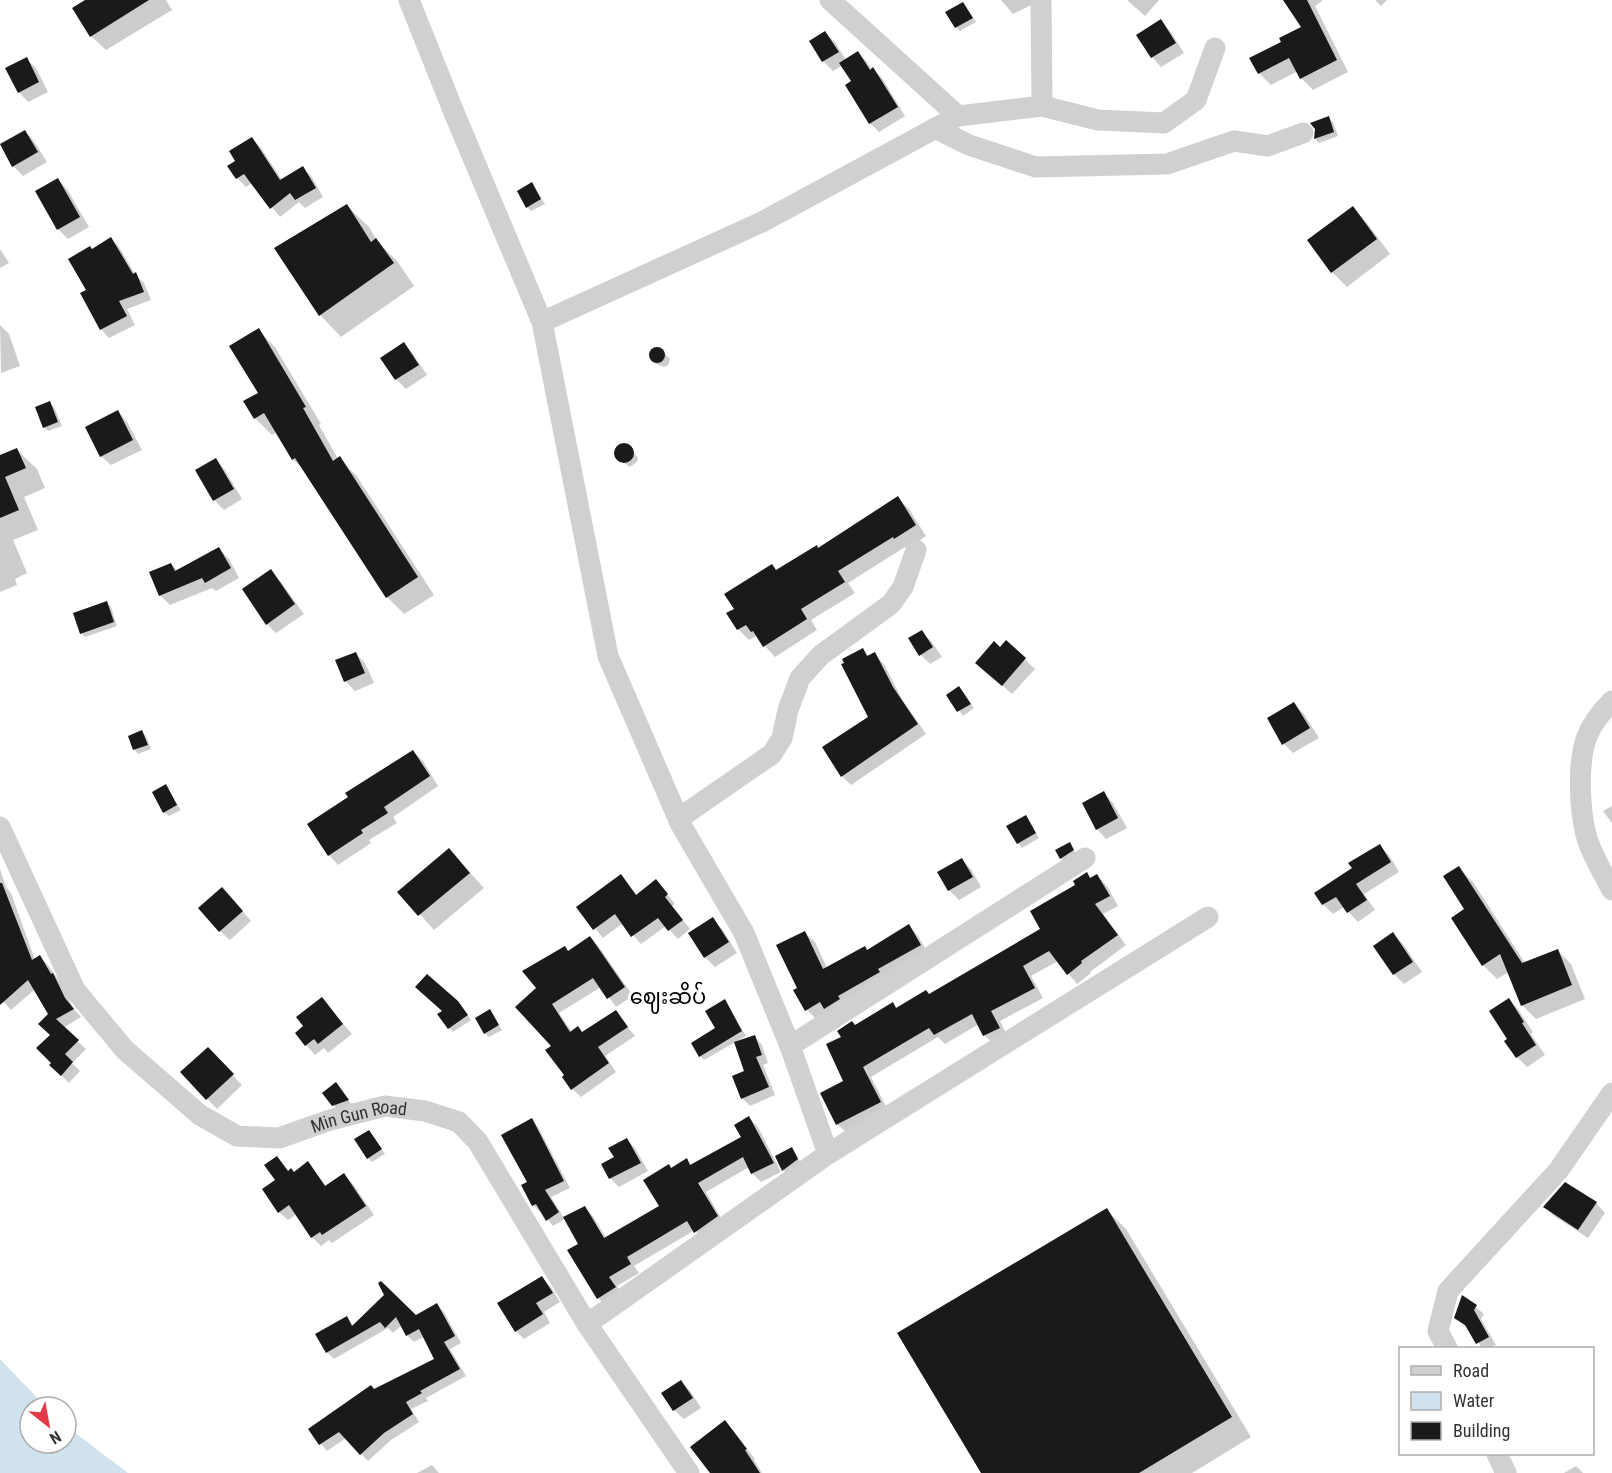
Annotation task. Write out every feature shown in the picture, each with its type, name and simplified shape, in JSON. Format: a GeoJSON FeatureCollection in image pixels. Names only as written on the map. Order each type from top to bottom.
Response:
{"type":"FeatureCollection","features":[{"type":"Feature","properties":{"kind":"street"},"geometry":{"type":"LineString","coordinates":[[409,0],[542,322],[608,656],[678,819],[744,933],[790,1046],[828,1154]]}},
{"type":"Feature","properties":{"kind":"street"},"geometry":{"type":"LineString","coordinates":[[830,0],[958,116]]}},
{"type":"Feature","properties":{"kind":"street"},"geometry":{"type":"LineString","coordinates":[[1041,0],[1042,106]]}},
{"type":"Feature","properties":{"kind":"street"},"geometry":{"type":"LineString","coordinates":[[542,322],[762,222],[958,116],[1042,106],[1098,120],[1164,123],[1196,100],[1215,48]]}},
{"type":"Feature","properties":{"kind":"street"},"geometry":{"type":"LineString","coordinates":[[935,128],[969,145],[1036,167],[1167,164],[1234,141],[1268,146],[1303,133]]}},
{"type":"Feature","properties":{"kind":"street"},"geometry":{"type":"LineString","coordinates":[[678,819],[772,754],[782,738],[788,710],[800,678],[820,655],[891,604],[903,587],[916,550]]}},
{"type":"Feature","properties":{"kind":"street"},"geometry":{"type":"LineString","coordinates":[[1612,701],[1601,712],[1587,738],[1581,776],[1581,803],[1590,847],[1612,890]]}},
{"type":"Feature","properties":{"kind":"street","name":"Min Gun Road"},"geometry":{"type":"LineString","coordinates":[[0,827],[75,990],[125,1050],[200,1115],[237,1136],[279,1138],[330,1120],[385,1106],[425,1111],[459,1122],[478,1142],[587,1324],[689,1473]]}},
{"type":"Feature","properties":{"kind":"street"},"geometry":{"type":"LineString","coordinates":[[790,1046],[1085,858]]}},
{"type":"Feature","properties":{"kind":"street"},"geometry":{"type":"LineString","coordinates":[[587,1324],[828,1154],[1208,917]]}},
{"type":"Feature","properties":{"kind":"street"},"geometry":{"type":"LineString","coordinates":[[1446,1347],[1438,1330],[1448,1291],[1558,1171],[1612,1093]]}},
{"type":"Feature","properties":{"kind":"street"},"geometry":{"type":"LineString","coordinates":[[1497,1455],[1506,1473]]}},
{"type":"Feature","properties":{"kind":"water"},"geometry":{"type":"Polygon","coordinates":[[[0,1359],[34,1395],[18,1395],[18,1455],[78,1455],[78,1435],[128,1473],[0,1473],[0,1359]]]}},
{"type":"Feature","properties":{"kind":"building"},"geometry":{"type":"Polygon","coordinates":[[[85,0],[149,0],[90,37],[72,8],[85,0]]]}},
{"type":"Feature","properties":{"kind":"building"},"geometry":{"type":"Polygon","coordinates":[[[1283,0],[1307,0],[1337,60],[1300,79],[1289,58],[1258,74],[1249,58],[1281,42],[1279,38],[1301,27],[1283,0]]]}},
{"type":"Feature","properties":{"kind":"building"},"geometry":{"type":"Polygon","coordinates":[[[963,2],[973,18],[955,28],[945,12],[963,2]]]}},
{"type":"Feature","properties":{"kind":"building"},"geometry":{"type":"Polygon","coordinates":[[[1161,19],[1176,43],[1151,58],[1136,35],[1161,19]]]}},
{"type":"Feature","properties":{"kind":"building"},"geometry":{"type":"Polygon","coordinates":[[[825,31],[839,52],[822,62],[809,41],[825,31]]]}},
{"type":"Feature","properties":{"kind":"building"},"geometry":{"type":"Polygon","coordinates":[[[858,51],[870,70],[873,67],[898,107],[869,124],[845,85],[851,81],[839,63],[858,51]]]}},
{"type":"Feature","properties":{"kind":"building"},"geometry":{"type":"Polygon","coordinates":[[[27,57],[39,82],[18,93],[5,68],[27,57]]]}},
{"type":"Feature","properties":{"kind":"building"},"geometry":{"type":"Polygon","coordinates":[[[1329,116],[1334,132],[1314,139],[1315,129],[1310,123],[1329,116]]]}},
{"type":"Feature","properties":{"kind":"building"},"geometry":{"type":"Polygon","coordinates":[[[25,130],[38,152],[12,167],[0,144],[25,130]]]}},
{"type":"Feature","properties":{"kind":"building"},"geometry":{"type":"Polygon","coordinates":[[[252,137],[280,180],[303,166],[316,188],[295,200],[290,193],[270,209],[244,174],[236,179],[227,166],[235,161],[229,151],[252,137]]]}},
{"type":"Feature","properties":{"kind":"building"},"geometry":{"type":"Polygon","coordinates":[[[58,178],[80,217],[57,230],[35,191],[58,178]]]}},
{"type":"Feature","properties":{"kind":"building"},"geometry":{"type":"Polygon","coordinates":[[[532,182],[541,199],[526,208],[517,191],[532,182]]]}},
{"type":"Feature","properties":{"kind":"building"},"geometry":{"type":"Polygon","coordinates":[[[347,204],[371,242],[376,238],[394,263],[319,316],[274,248],[347,204]]]}},
{"type":"Feature","properties":{"kind":"building"},"geometry":{"type":"Polygon","coordinates":[[[1353,206],[1377,239],[1331,273],[1307,240],[1353,206]]]}},
{"type":"Feature","properties":{"kind":"building"},"geometry":{"type":"Polygon","coordinates":[[[111,237],[133,274],[136,272],[144,292],[119,301],[127,316],[100,330],[80,293],[86,290],[68,259],[90,246],[92,249],[111,237]]]}},
{"type":"Feature","properties":{"kind":"building"},"geometry":{"type":"Polygon","coordinates":[[[259,328],[306,407],[303,408],[333,461],[340,456],[418,577],[386,598],[295,458],[292,460],[264,413],[254,419],[243,401],[258,393],[229,346],[259,328]]]}},
{"type":"Feature","properties":{"kind":"building"},"geometry":{"type":"Polygon","coordinates":[[[404,342],[419,365],[395,380],[380,358],[404,342]]]}},
{"type":"Feature","properties":{"kind":"building"},"geometry":{"type":"Polygon","coordinates":[[[654,347],[660,347],[665,355],[663,361],[654,363],[649,358],[649,352],[654,347]]]}},
{"type":"Feature","properties":{"kind":"building"},"geometry":{"type":"Polygon","coordinates":[[[50,401],[58,422],[43,428],[35,407],[50,401]]]}},
{"type":"Feature","properties":{"kind":"building"},"geometry":{"type":"Polygon","coordinates":[[[118,410],[133,440],[100,457],[85,427],[118,410]]]}},
{"type":"Feature","properties":{"kind":"building"},"geometry":{"type":"Polygon","coordinates":[[[624,443],[631,446],[634,453],[631,460],[624,463],[617,460],[614,453],[617,446],[624,443]]]}},
{"type":"Feature","properties":{"kind":"building"},"geometry":{"type":"Polygon","coordinates":[[[17,448],[26,468],[5,477],[19,510],[0,518],[0,455],[17,448]]]}},
{"type":"Feature","properties":{"kind":"building"},"geometry":{"type":"Polygon","coordinates":[[[216,458],[234,489],[213,501],[195,470],[216,458]]]}},
{"type":"Feature","properties":{"kind":"building"},"geometry":{"type":"Polygon","coordinates":[[[898,496],[916,525],[838,571],[845,582],[801,609],[807,619],[763,647],[753,631],[751,632],[746,625],[737,630],[726,613],[734,609],[724,594],[772,564],[776,570],[817,545],[818,548],[898,496]]]}},
{"type":"Feature","properties":{"kind":"building"},"geometry":{"type":"Polygon","coordinates":[[[219,547],[231,568],[205,583],[202,578],[159,596],[149,572],[171,563],[175,571],[219,547]]]}},
{"type":"Feature","properties":{"kind":"building"},"geometry":{"type":"Polygon","coordinates":[[[271,569],[295,604],[266,625],[242,589],[271,569]]]}},
{"type":"Feature","properties":{"kind":"building"},"geometry":{"type":"Polygon","coordinates":[[[107,601],[114,622],[80,634],[73,613],[107,601]]]}},
{"type":"Feature","properties":{"kind":"building"},"geometry":{"type":"Polygon","coordinates":[[[922,630],[933,647],[919,656],[908,638],[922,630]]]}},
{"type":"Feature","properties":{"kind":"building"},"geometry":{"type":"Polygon","coordinates":[[[1006,640],[1026,658],[1002,686],[975,663],[994,641],[1000,647],[1006,640]]]}},
{"type":"Feature","properties":{"kind":"building"},"geometry":{"type":"Polygon","coordinates":[[[863,648],[867,656],[875,652],[893,687],[918,724],[841,777],[822,747],[868,717],[841,664],[844,663],[842,659],[863,648]]]}},
{"type":"Feature","properties":{"kind":"building"},"geometry":{"type":"Polygon","coordinates":[[[356,652],[365,673],[344,682],[335,660],[356,652]]]}},
{"type":"Feature","properties":{"kind":"building"},"geometry":{"type":"Polygon","coordinates":[[[959,686],[971,704],[957,712],[946,695],[959,686]]]}},
{"type":"Feature","properties":{"kind":"building"},"geometry":{"type":"Polygon","coordinates":[[[1294,702],[1310,728],[1282,745],[1267,718],[1294,702]]]}},
{"type":"Feature","properties":{"kind":"building"},"geometry":{"type":"Polygon","coordinates":[[[142,730],[148,745],[133,750],[128,736],[142,730]]]}},
{"type":"Feature","properties":{"kind":"building"},"geometry":{"type":"Polygon","coordinates":[[[413,750],[430,776],[384,807],[388,813],[361,830],[363,833],[328,856],[307,824],[348,797],[345,793],[413,750]]]}},
{"type":"Feature","properties":{"kind":"building"},"geometry":{"type":"Polygon","coordinates":[[[166,784],[177,805],[163,813],[152,792],[166,784]]]}},
{"type":"Feature","properties":{"kind":"building"},"geometry":{"type":"Polygon","coordinates":[[[1104,791],[1118,818],[1096,830],[1082,803],[1104,791]]]}},
{"type":"Feature","properties":{"kind":"building"},"geometry":{"type":"Polygon","coordinates":[[[1026,815],[1036,833],[1017,844],[1006,826],[1026,815]]]}},
{"type":"Feature","properties":{"kind":"building"},"geometry":{"type":"Polygon","coordinates":[[[1070,842],[1074,850],[1060,859],[1055,850],[1070,842]]]}},
{"type":"Feature","properties":{"kind":"building"},"geometry":{"type":"Polygon","coordinates":[[[1380,844],[1391,862],[1356,884],[1367,900],[1347,913],[1336,897],[1322,905],[1314,893],[1352,868],[1348,863],[1380,844]]]}},
{"type":"Feature","properties":{"kind":"building"},"geometry":{"type":"Polygon","coordinates":[[[449,848],[470,873],[418,916],[397,892],[449,848]]]}},
{"type":"Feature","properties":{"kind":"building"},"geometry":{"type":"Polygon","coordinates":[[[962,858],[973,877],[948,891],[937,872],[962,858]]]}},
{"type":"Feature","properties":{"kind":"building"},"geometry":{"type":"Polygon","coordinates":[[[1459,866],[1522,963],[1558,949],[1572,985],[1521,1006],[1500,954],[1482,966],[1451,918],[1464,909],[1443,876],[1459,866]]]}},
{"type":"Feature","properties":{"kind":"building"},"geometry":{"type":"Polygon","coordinates":[[[1087,872],[1090,878],[1097,874],[1110,896],[1095,904],[1118,935],[1081,961],[1082,963],[1067,975],[1049,951],[1023,966],[1035,988],[991,1011],[1000,1028],[983,1036],[972,1014],[934,1035],[929,1028],[863,1067],[881,1102],[836,1125],[820,1093],[843,1081],[826,1044],[841,1037],[837,1031],[852,1021],[855,1025],[893,1002],[896,1008],[926,990],[929,994],[1040,929],[1030,911],[1075,885],[1073,881],[1087,872]]]}},
{"type":"Feature","properties":{"kind":"building"},"geometry":{"type":"Polygon","coordinates":[[[621,874],[636,895],[656,879],[668,894],[665,897],[683,920],[668,931],[658,918],[631,937],[615,914],[593,930],[576,907],[621,874]]]}},
{"type":"Feature","properties":{"kind":"building"},"geometry":{"type":"Polygon","coordinates":[[[0,883],[2,883],[32,960],[40,955],[74,1009],[56,1019],[79,1040],[65,1054],[73,1062],[61,1076],[36,1048],[50,1035],[38,1024],[48,1014],[28,980],[0,1005],[0,883]]]}},
{"type":"Feature","properties":{"kind":"building"},"geometry":{"type":"Polygon","coordinates":[[[222,887],[243,911],[219,932],[198,908],[222,887]]]}},
{"type":"Feature","properties":{"kind":"building"},"geometry":{"type":"Polygon","coordinates":[[[713,917],[729,942],[704,958],[688,933],[713,917]]]}},
{"type":"Feature","properties":{"kind":"building"},"geometry":{"type":"Polygon","coordinates":[[[909,924],[921,945],[878,969],[880,972],[838,996],[840,999],[824,1009],[820,1002],[805,1011],[793,990],[797,988],[776,945],[805,931],[823,969],[865,946],[867,950],[909,924]]]}},
{"type":"Feature","properties":{"kind":"building"},"geometry":{"type":"Polygon","coordinates":[[[1393,932],[1413,962],[1393,975],[1373,946],[1393,932]]]}},
{"type":"Feature","properties":{"kind":"building"},"geometry":{"type":"Polygon","coordinates":[[[590,936],[625,987],[607,999],[593,978],[552,1004],[570,1032],[578,1026],[582,1032],[616,1010],[628,1027],[598,1047],[609,1063],[571,1090],[562,1077],[564,1075],[545,1050],[551,1046],[515,1007],[536,988],[522,971],[565,946],[568,951],[590,936]]]}},
{"type":"Feature","properties":{"kind":"building"},"geometry":{"type":"Polygon","coordinates":[[[427,974],[458,1001],[468,1015],[448,1029],[437,1014],[442,1011],[415,987],[427,974]]]}},
{"type":"Feature","properties":{"kind":"building"},"geometry":{"type":"Polygon","coordinates":[[[322,997],[343,1024],[318,1044],[314,1039],[305,1046],[295,1033],[303,1026],[296,1017],[322,997]]]}},
{"type":"Feature","properties":{"kind":"building"},"geometry":{"type":"Polygon","coordinates":[[[1509,998],[1536,1045],[1516,1058],[1504,1041],[1507,1039],[1489,1011],[1509,998]]]}},
{"type":"Feature","properties":{"kind":"building"},"geometry":{"type":"Polygon","coordinates":[[[725,999],[742,1031],[699,1057],[691,1043],[715,1028],[705,1011],[725,999]]]}},
{"type":"Feature","properties":{"kind":"building"},"geometry":{"type":"Polygon","coordinates":[[[490,1009],[499,1025],[484,1034],[475,1018],[490,1009]]]}},
{"type":"Feature","properties":{"kind":"building"},"geometry":{"type":"Polygon","coordinates":[[[755,1035],[762,1055],[756,1057],[769,1087],[741,1099],[732,1076],[744,1071],[734,1042],[755,1035]]]}},
{"type":"Feature","properties":{"kind":"building"},"geometry":{"type":"Polygon","coordinates":[[[208,1047],[234,1074],[206,1100],[180,1072],[208,1047]]]}},
{"type":"Feature","properties":{"kind":"building"},"geometry":{"type":"Polygon","coordinates":[[[336,1082],[349,1100],[332,1106],[322,1093],[336,1082]]]}},
{"type":"Feature","properties":{"kind":"building"},"geometry":{"type":"Polygon","coordinates":[[[749,1116],[774,1163],[751,1174],[743,1157],[698,1183],[718,1216],[694,1233],[687,1221],[627,1257],[631,1264],[609,1277],[616,1287],[597,1299],[567,1250],[578,1244],[563,1217],[585,1206],[604,1238],[659,1206],[643,1180],[669,1164],[671,1168],[687,1158],[690,1165],[741,1137],[734,1125],[749,1116]]]}},
{"type":"Feature","properties":{"kind":"building"},"geometry":{"type":"Polygon","coordinates":[[[532,1118],[564,1181],[545,1190],[559,1212],[546,1221],[536,1204],[532,1206],[521,1185],[527,1182],[501,1135],[532,1118]]]}},
{"type":"Feature","properties":{"kind":"building"},"geometry":{"type":"Polygon","coordinates":[[[369,1130],[382,1149],[367,1159],[354,1139],[369,1130]]]}},
{"type":"Feature","properties":{"kind":"building"},"geometry":{"type":"Polygon","coordinates":[[[627,1138],[641,1163],[609,1179],[601,1164],[614,1157],[608,1148],[627,1138]]]}},
{"type":"Feature","properties":{"kind":"building"},"geometry":{"type":"Polygon","coordinates":[[[792,1147],[798,1159],[782,1171],[775,1156],[792,1147]]]}},
{"type":"Feature","properties":{"kind":"building"},"geometry":{"type":"Polygon","coordinates":[[[277,1156],[288,1171],[291,1168],[294,1172],[308,1161],[325,1186],[344,1173],[366,1206],[322,1235],[320,1232],[311,1238],[289,1205],[278,1213],[262,1189],[275,1180],[264,1165],[277,1156]]]}},
{"type":"Feature","properties":{"kind":"building"},"geometry":{"type":"Polygon","coordinates":[[[1565,1182],[1597,1202],[1578,1230],[1543,1207],[1565,1182]]]}},
{"type":"Feature","properties":{"kind":"building"},"geometry":{"type":"Polygon","coordinates":[[[1107,1208],[1232,1417],[1139,1473],[981,1473],[897,1333],[1107,1208]]]}},
{"type":"Feature","properties":{"kind":"building"},"geometry":{"type":"Polygon","coordinates":[[[542,1276],[553,1293],[536,1303],[543,1314],[515,1332],[497,1303],[542,1276]]]}},
{"type":"Feature","properties":{"kind":"building"},"geometry":{"type":"Polygon","coordinates":[[[381,1281],[416,1315],[437,1303],[455,1336],[444,1342],[460,1369],[420,1391],[422,1393],[406,1402],[413,1414],[384,1433],[360,1455],[339,1432],[319,1445],[308,1429],[371,1385],[374,1389],[434,1359],[419,1329],[406,1336],[396,1317],[385,1328],[380,1322],[326,1353],[315,1334],[347,1316],[352,1326],[384,1295],[378,1283],[381,1281]]]}},
{"type":"Feature","properties":{"kind":"building"},"geometry":{"type":"Polygon","coordinates":[[[1462,1295],[1477,1305],[1474,1310],[1489,1337],[1476,1344],[1465,1325],[1454,1318],[1462,1295]]]}},
{"type":"Feature","properties":{"kind":"building"},"geometry":{"type":"Polygon","coordinates":[[[681,1380],[693,1398],[673,1411],[661,1393],[681,1380]]]}},
{"type":"Feature","properties":{"kind":"building"},"geometry":{"type":"Polygon","coordinates":[[[725,1420],[747,1449],[745,1450],[760,1473],[710,1473],[690,1447],[725,1420]]]}},
{"type":"Feature","properties":{"kind":"district","name":"ဈေးဆိပ်"},"geometry":{"type":"Point","coordinates":[668,997]}}]}
